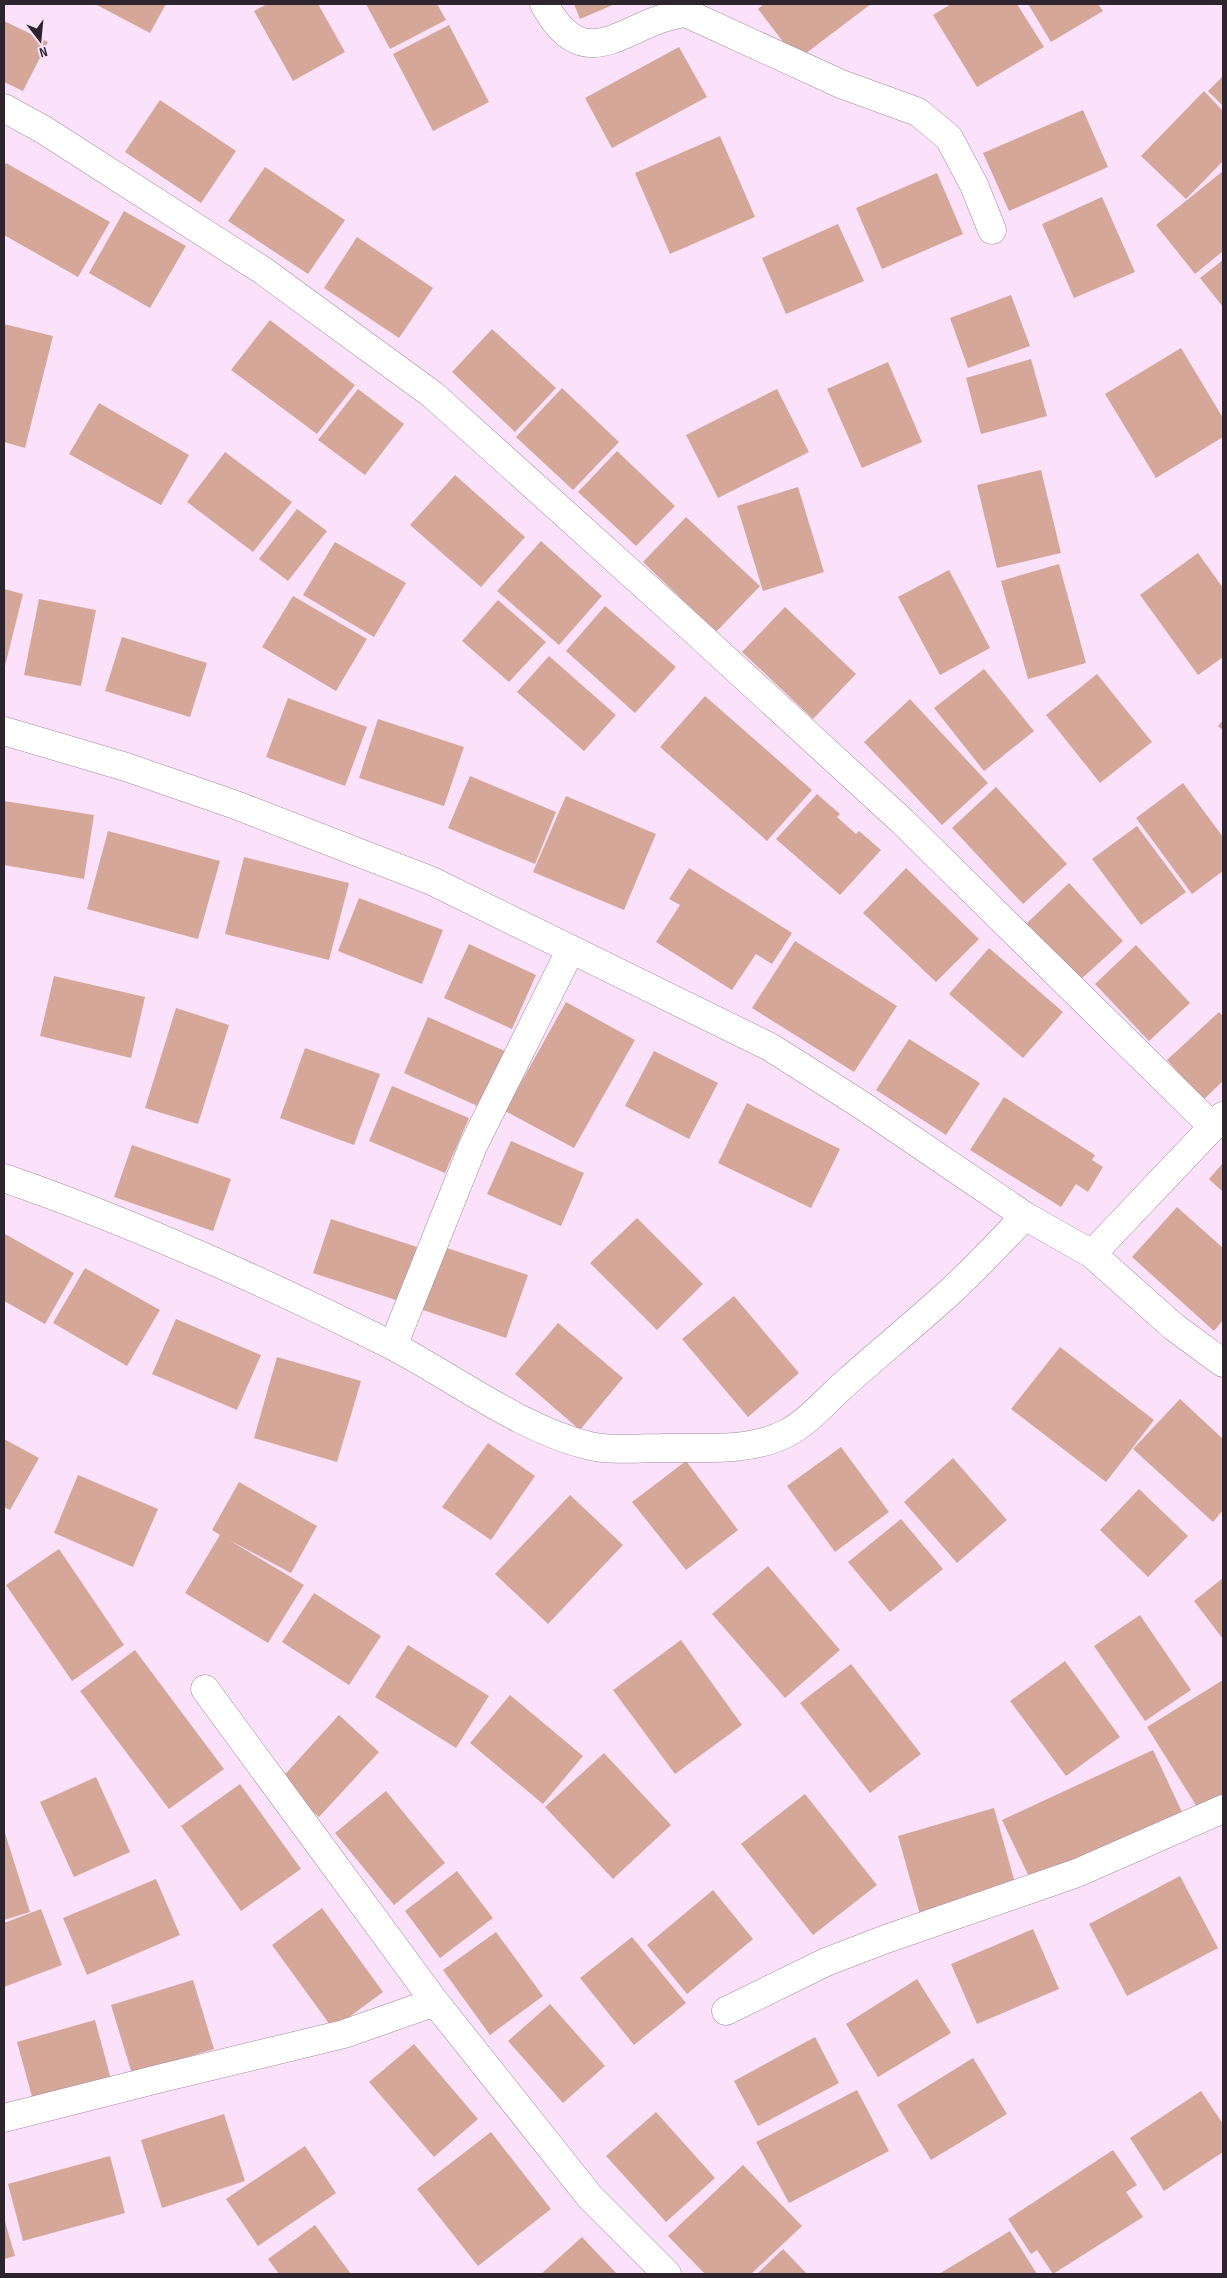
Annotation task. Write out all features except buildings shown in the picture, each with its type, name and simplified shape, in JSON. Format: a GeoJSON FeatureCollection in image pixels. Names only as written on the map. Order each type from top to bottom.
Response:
{"type":"FeatureCollection","features":[{"type":"Feature","properties":{"kind":"street"},"geometry":{"type":"LineString","coordinates":[[544,4],[571,38],[586,44],[623,36],[670,14],[686,13],[840,84],[918,112],[949,138],[974,185],[992,230]]}},
{"type":"Feature","properties":{"kind":"street"},"geometry":{"type":"LineString","coordinates":[[4,108],[44,130],[262,270],[433,395],[684,621],[902,822],[1218,1121],[1092,1254]]}},
{"type":"Feature","properties":{"kind":"street"},"geometry":{"type":"LineString","coordinates":[[4,731],[126,767],[242,807],[432,881],[770,1046],[860,1104],[1025,1216],[1092,1254],[1174,1327],[1223,1364]]}},
{"type":"Feature","properties":{"kind":"street"},"geometry":{"type":"LineString","coordinates":[[394,1346],[473,1146],[571,949]]}},
{"type":"Feature","properties":{"kind":"street"},"geometry":{"type":"LineString","coordinates":[[4,1178],[70,1200],[194,1251],[394,1346],[494,1404],[558,1436],[592,1446],[618,1448],[718,1447],[757,1444],[787,1433],[812,1415],[841,1386],[952,1290],[1025,1216]]}},
{"type":"Feature","properties":{"kind":"street"},"geometry":{"type":"LineString","coordinates":[[205,1689],[435,2002],[590,2197],[668,2274]]}},
{"type":"Feature","properties":{"kind":"street"},"geometry":{"type":"LineString","coordinates":[[726,2011],[826,1962],[886,1939],[1076,1873],[1223,1809]]}},
{"type":"Feature","properties":{"kind":"street"},"geometry":{"type":"LineString","coordinates":[[4,2118],[344,2034],[435,2002]]}}]}
